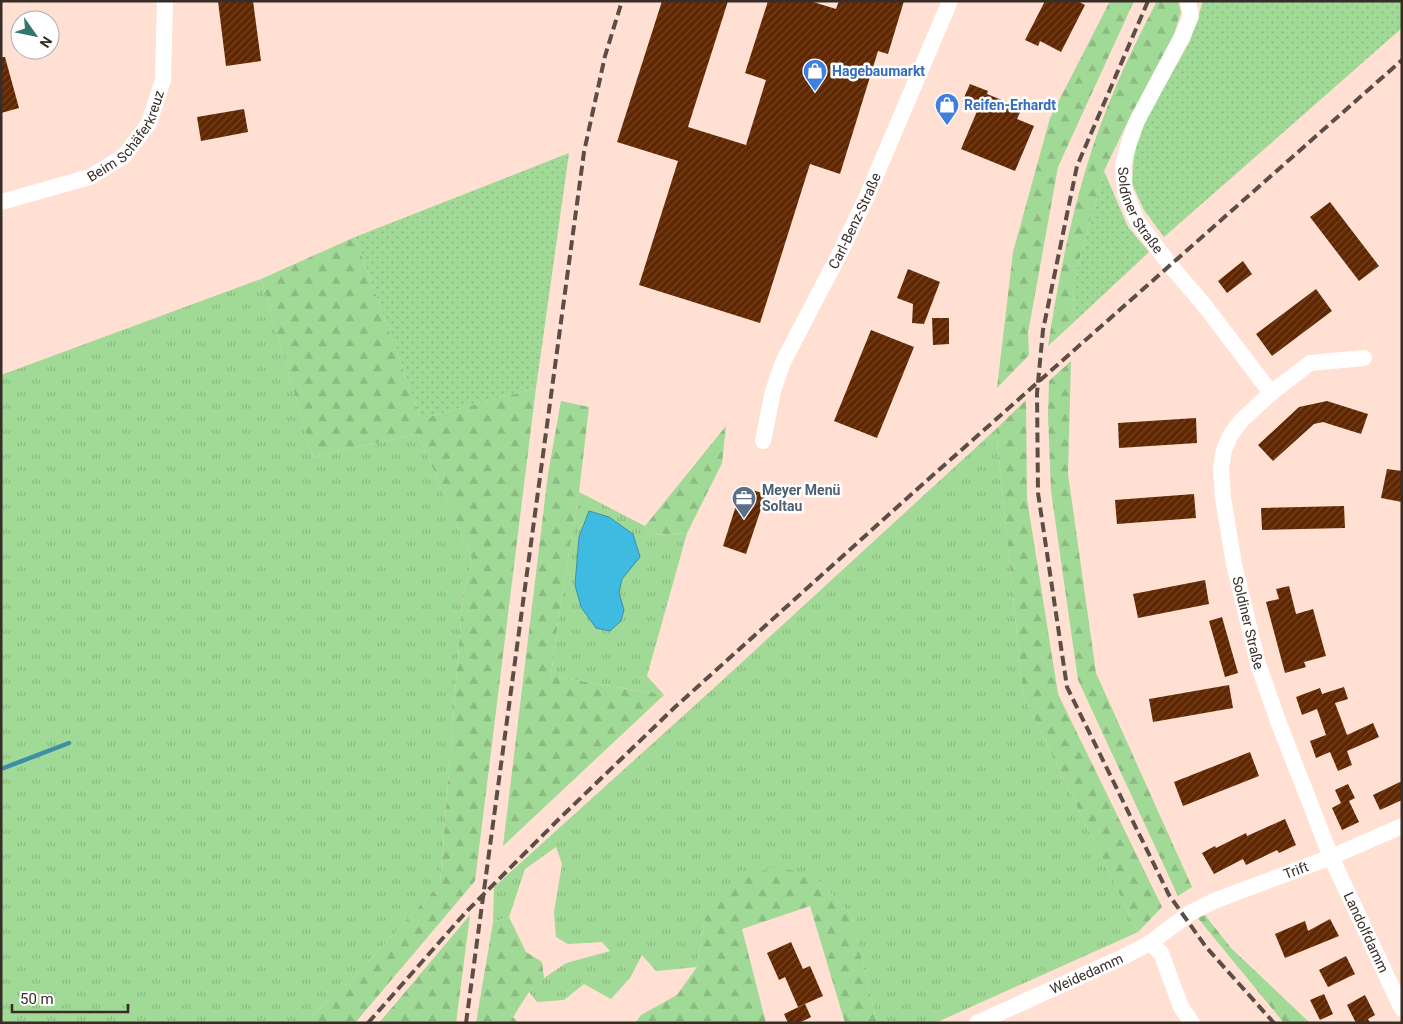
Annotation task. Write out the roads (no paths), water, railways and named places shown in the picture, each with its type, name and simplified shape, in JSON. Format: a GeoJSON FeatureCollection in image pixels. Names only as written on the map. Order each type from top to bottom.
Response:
{"type":"FeatureCollection","features":[{"type":"Feature","properties":{"kind":"street","name":"Beim Schäferkreuz"},"geometry":{"type":"LineString","coordinates":[[1,202],[90,178],[124,156],[149,123],[163,80],[165,1]]}},
{"type":"Feature","properties":{"kind":"street","name":"Carl-Benz-Straße"},"geometry":{"type":"LineString","coordinates":[[763,441],[773,391],[783,362],[841,251],[867,196],[950,1]]}},
{"type":"Feature","properties":{"kind":"street","name":"Soldiner Straße"},"geometry":{"type":"LineString","coordinates":[[1188,1],[1191,16],[1138,121],[1129,143],[1123,166],[1124,192],[1137,221],[1170,265],[1224,330],[1236,349],[1271,393]]}},
{"type":"Feature","properties":{"kind":"street","name":"Soldiner Straße"},"geometry":{"type":"LineString","coordinates":[[1332,857],[1278,721],[1258,664],[1234,564],[1223,498],[1221,468],[1224,450],[1231,434],[1242,420],[1271,393],[1310,362],[1364,358]]}},
{"type":"Feature","properties":{"kind":"street","name":"Trift"},"geometry":{"type":"LineString","coordinates":[[1190,913],[1214,901],[1332,857],[1402,826]]}},
{"type":"Feature","properties":{"kind":"street","name":"Landolfdamm"},"geometry":{"type":"LineString","coordinates":[[1332,857],[1402,1009]]}},
{"type":"Feature","properties":{"kind":"street","name":"Weidedamm"},"geometry":{"type":"LineString","coordinates":[[977,1023],[1121,958],[1150,943],[1190,913]]}},
{"type":"Feature","properties":{"kind":"street"},"geometry":{"type":"LineString","coordinates":[[1150,943],[1161,953],[1181,1007],[1192,1023]]}},
{"type":"Feature","properties":{"kind":"water"},"geometry":{"type":"Polygon","coordinates":[[[589,511],[609,517],[633,534],[640,557],[622,579],[619,593],[624,610],[621,621],[610,631],[596,628],[581,607],[575,585],[579,537],[589,511]]]}},
{"type":"Feature","properties":{"kind":"waterway"},"geometry":{"type":"LineString","coordinates":[[1,769],[69,743]]}},
{"type":"Feature","properties":{"kind":"railway"},"geometry":{"type":"LineString","coordinates":[[466,1023],[584,152],[605,56],[622,1]]}},
{"type":"Feature","properties":{"kind":"railway"},"geometry":{"type":"LineString","coordinates":[[1148,1],[1077,166],[1043,330],[1037,393],[1038,493],[1067,687],[1169,895],[1206,947],[1274,1023]]}},
{"type":"Feature","properties":{"kind":"railway"},"geometry":{"type":"LineString","coordinates":[[368,1023],[466,912],[674,708],[915,491],[1402,60]]}},
{"type":"Feature","properties":{"kind":"place","name":"Hagebaumarkt"},"geometry":{"type":"Point","coordinates":[815,92]}},
{"type":"Feature","properties":{"kind":"place","name":"Reifen-Erhardt"},"geometry":{"type":"Point","coordinates":[947,126]}},
{"type":"Feature","properties":{"kind":"place","name":"Meyer Menü Soltau"},"geometry":{"type":"Point","coordinates":[744,519]}}]}
